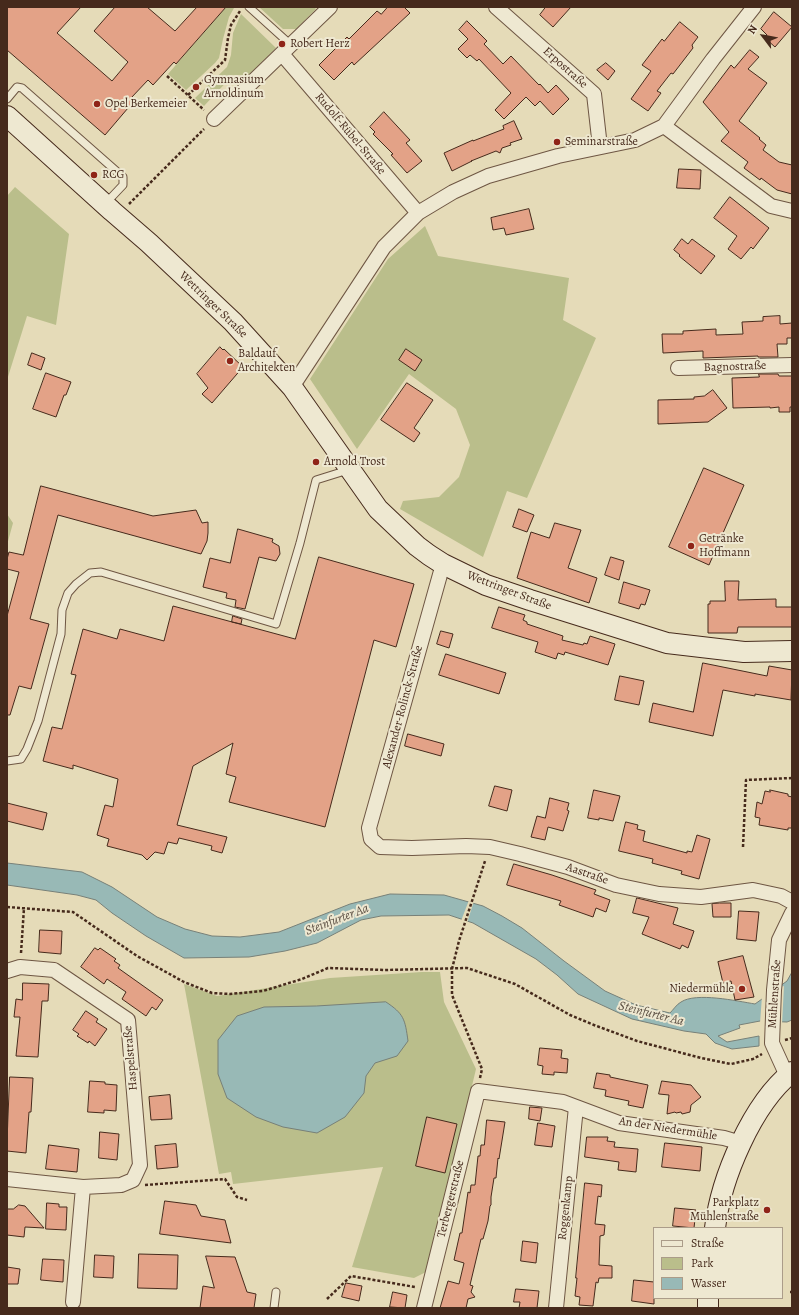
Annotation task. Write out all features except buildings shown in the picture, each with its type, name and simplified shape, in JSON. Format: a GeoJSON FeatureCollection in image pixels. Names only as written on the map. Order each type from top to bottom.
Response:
{"type":"FeatureCollection","features":[{"type":"Feature","properties":{"kind":"main road","name":"Wettringer Straße"},"geometry":{"type":"LineString","coordinates":[[7,116],[149,243],[233,322],[292,387],[378,509],[417,546],[442,564],[486,585],[667,642],[744,652],[792,651]]}},
{"type":"Feature","properties":{"kind":"main road","name":"Mühlenstraße"},"geometry":{"type":"LineString","coordinates":[[715,1227],[721,1195],[741,1143],[768,1097],[790,1074]]}},
{"type":"Feature","properties":{"kind":"street"},"geometry":{"type":"LineString","coordinates":[[214,119],[330,7]]}},
{"type":"Feature","properties":{"kind":"street","name":"Erpostraße"},"geometry":{"type":"LineString","coordinates":[[496,7],[594,94],[600,147]]}},
{"type":"Feature","properties":{"kind":"street"},"geometry":{"type":"LineString","coordinates":[[292,387],[384,247],[418,213],[453,192],[488,176],[528,164],[635,140],[664,126],[713,59],[754,7]]}},
{"type":"Feature","properties":{"kind":"street","name":"Rudolf-Rübel-Straße"},"geometry":{"type":"LineString","coordinates":[[287,50],[418,213]]}},
{"type":"Feature","properties":{"kind":"street"},"geometry":{"type":"LineString","coordinates":[[664,126],[771,206],[792,211]]}},
{"type":"Feature","properties":{"kind":"street","name":"Bagnostraße"},"geometry":{"type":"LineString","coordinates":[[678,368],[792,365]]}},
{"type":"Feature","properties":{"kind":"street","name":"Alexander-Rolinck-Straße"},"geometry":{"type":"LineString","coordinates":[[380,847],[371,839],[369,828],[442,564]]}},
{"type":"Feature","properties":{"kind":"street","name":"Aastraße"},"geometry":{"type":"LineString","coordinates":[[380,847],[490,847],[568,867],[616,885],[659,894],[701,896],[753,890],[781,896],[792,902]]}},
{"type":"Feature","properties":{"kind":"street","name":"Mühlenstraße"},"geometry":{"type":"LineString","coordinates":[[790,1074],[773,1045],[774,990],[778,940],[792,913]]}},
{"type":"Feature","properties":{"kind":"street","name":"Haspelstraße"},"geometry":{"type":"LineString","coordinates":[[13,969],[54,970],[128,1020],[140,1165],[134,1180]]}},
{"type":"Feature","properties":{"kind":"street","name":"An der Niedermühle"},"geometry":{"type":"LineString","coordinates":[[478,1091],[563,1102],[619,1122],[724,1138],[741,1143]]}},
{"type":"Feature","properties":{"kind":"street","name":"Terbergerstraße"},"geometry":{"type":"LineString","coordinates":[[424,1308],[478,1091]]}},
{"type":"Feature","properties":{"kind":"street","name":"Roggenkamp"},"geometry":{"type":"LineString","coordinates":[[556,1308],[576,1107]]}},
{"type":"Feature","properties":{"kind":"street"},"geometry":{"type":"LineString","coordinates":[[7,1179],[83,1187],[121,1185],[134,1180]]}},
{"type":"Feature","properties":{"kind":"street"},"geometry":{"type":"LineString","coordinates":[[74,1302],[83,1187]]}},
{"type":"Feature","properties":{"kind":"lane"},"geometry":{"type":"LineString","coordinates":[[249,7],[287,50]]}},
{"type":"Feature","properties":{"kind":"lane"},"geometry":{"type":"LineString","coordinates":[[7,99],[17,87],[22,88],[123,177],[123,184],[111,210]]}},
{"type":"Feature","properties":{"kind":"lane"},"geometry":{"type":"LineString","coordinates":[[7,761],[21,759],[27,749],[38,721],[61,634],[62,610],[68,593],[76,584],[90,573],[102,572],[276,624],[300,543],[316,480],[350,469]]}},
{"type":"Feature","properties":{"kind":"lane"},"geometry":{"type":"LineString","coordinates":[[274,1308],[276,1292]]}},
{"type":"Feature","properties":{"kind":"path"},"geometry":{"type":"LineString","coordinates":[[188,95],[225,60],[231,25],[243,7]]}},
{"type":"Feature","properties":{"kind":"path"},"geometry":{"type":"LineString","coordinates":[[111,210],[214,119],[167,76]]}},
{"type":"Feature","properties":{"kind":"path"},"geometry":{"type":"LineString","coordinates":[[743,847],[746,780],[792,778]]}},
{"type":"Feature","properties":{"kind":"path"},"geometry":{"type":"LineString","coordinates":[[478,1091],[482,1068],[452,995],[452,969],[459,941],[490,847]]}},
{"type":"Feature","properties":{"kind":"path"},"geometry":{"type":"LineString","coordinates":[[7,907],[73,912],[137,956],[184,982],[212,993],[230,994],[263,991],[302,979],[328,968],[385,970],[466,968],[515,984],[570,1015],[594,1025],[637,1041],[701,1058],[731,1064],[753,1059],[773,1045]]}},
{"type":"Feature","properties":{"kind":"path"},"geometry":{"type":"LineString","coordinates":[[13,969],[24,908]]}},
{"type":"Feature","properties":{"kind":"path"},"geometry":{"type":"LineString","coordinates":[[134,1180],[147,1186],[225,1179],[237,1197],[247,1200]]}},
{"type":"Feature","properties":{"kind":"path"},"geometry":{"type":"LineString","coordinates":[[327,1299],[351,1276],[429,1290]]}},
{"type":"Feature","properties":{"kind":"green space"},"geometry":{"type":"Polygon","coordinates":[[[226,7],[234,8],[229,17],[219,58],[186,90],[168,74],[226,7]]]}},
{"type":"Feature","properties":{"kind":"green space"},"geometry":{"type":"Polygon","coordinates":[[[259,7],[314,7],[316,9],[296,29],[283,29],[259,7]]]}},
{"type":"Feature","properties":{"kind":"green space"},"geometry":{"type":"Polygon","coordinates":[[[241,14],[276,48],[244,80],[240,75],[233,75],[204,106],[195,98],[227,67],[231,55],[233,33],[241,14]]]}},
{"type":"Feature","properties":{"kind":"green space"},"geometry":{"type":"Polygon","coordinates":[[[15,187],[69,234],[56,325],[27,316],[7,380],[7,196],[15,187]]]}},
{"type":"Feature","properties":{"kind":"green space"},"geometry":{"type":"Polygon","coordinates":[[[425,226],[438,256],[569,278],[563,320],[596,338],[527,498],[507,491],[483,557],[400,509],[403,501],[439,497],[459,477],[470,445],[456,409],[409,374],[357,449],[310,379],[388,259],[425,226]]]}},
{"type":"Feature","properties":{"kind":"green space"},"geometry":{"type":"Polygon","coordinates":[[[7,514],[13,523],[7,545],[7,514]]]}},
{"type":"Feature","properties":{"kind":"green space"},"geometry":{"type":"Polygon","coordinates":[[[440,972],[444,1002],[476,1069],[428,1271],[414,1278],[352,1267],[383,1167],[233,1184],[231,1172],[219,1174],[184,984],[217,996],[330,978],[440,972]]]}},
{"type":"Feature","properties":{"kind":"water","name":"Steinfurter Aa"},"geometry":{"type":"Polygon","coordinates":[[[7,863],[82,872],[112,887],[157,917],[185,929],[212,936],[240,937],[279,932],[350,904],[390,894],[444,895],[483,906],[502,916],[522,928],[605,991],[636,1005],[670,1013],[681,1002],[696,998],[706,997],[728,999],[755,1004],[787,981],[792,972],[792,1020],[787,1022],[760,1021],[739,1025],[740,1028],[718,1036],[727,1042],[759,1036],[759,1046],[732,1049],[715,1043],[706,1034],[684,1031],[632,1019],[578,994],[536,959],[473,923],[449,915],[381,916],[361,920],[317,943],[285,951],[249,957],[184,958],[146,936],[112,913],[96,900],[77,895],[7,885],[7,863]]]}},
{"type":"Feature","properties":{"kind":"water"},"geometry":{"type":"Polygon","coordinates":[[[386,1002],[397,1010],[403,1018],[408,1041],[397,1056],[375,1063],[366,1076],[364,1093],[345,1117],[317,1133],[283,1127],[256,1117],[227,1098],[218,1074],[218,1040],[237,1016],[264,1007],[386,1002]]]}},
{"type":"Feature","properties":{"kind":"pier"},"geometry":{"type":"Polygon","coordinates":[[[469,900],[474,901],[467,923],[461,921],[469,900]]]}},
{"type":"Feature","properties":{"kind":"pier"},"geometry":{"type":"Polygon","coordinates":[[[784,986],[782,1024],[760,1023],[762,996],[770,990],[784,986]]]}},
{"type":"Feature","properties":{"kind":"place","name":"Robert Herz"},"geometry":{"type":"Point","coordinates":[282,44]}},
{"type":"Feature","properties":{"kind":"place","name":"Gymnasium Arnoldinum"},"geometry":{"type":"Point","coordinates":[196,87]}},
{"type":"Feature","properties":{"kind":"place","name":"Opel Berkemeier"},"geometry":{"type":"Point","coordinates":[97,104]}},
{"type":"Feature","properties":{"kind":"place","name":"Seminarstraße"},"geometry":{"type":"Point","coordinates":[557,142]}},
{"type":"Feature","properties":{"kind":"place","name":"RCG"},"geometry":{"type":"Point","coordinates":[94,175]}},
{"type":"Feature","properties":{"kind":"place","name":"Baldauf Architekten"},"geometry":{"type":"Point","coordinates":[230,361]}},
{"type":"Feature","properties":{"kind":"place","name":"Arnold Trost"},"geometry":{"type":"Point","coordinates":[316,462]}},
{"type":"Feature","properties":{"kind":"place","name":"Getränke Hoffmann"},"geometry":{"type":"Point","coordinates":[691,546]}},
{"type":"Feature","properties":{"kind":"place","name":"Niedermühle"},"geometry":{"type":"Point","coordinates":[742,989]}},
{"type":"Feature","properties":{"kind":"place","name":"Parkplatz Mühlenstraße"},"geometry":{"type":"Point","coordinates":[767,1210]}}]}
